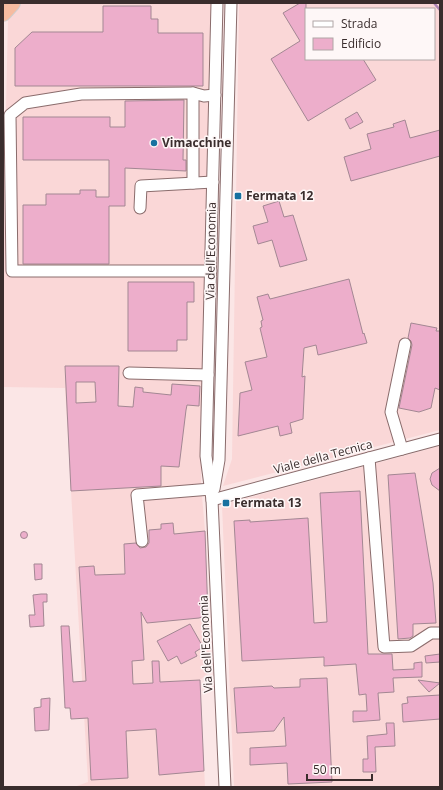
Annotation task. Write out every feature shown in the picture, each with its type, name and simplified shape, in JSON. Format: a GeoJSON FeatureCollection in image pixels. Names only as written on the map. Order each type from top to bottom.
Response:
{"type":"FeatureCollection","features":[{"type":"Feature","properties":{"kind":"highway"},"geometry":{"type":"LineString","coordinates":[[3,14],[12,3]]}},
{"type":"Feature","properties":{"kind":"street","name":"Via dell'Economia"},"geometry":{"type":"LineString","coordinates":[[217,3],[206,456],[211,494],[225,787]]}},
{"type":"Feature","properties":{"kind":"street","name":"Via dell'Economia"},"geometry":{"type":"LineString","coordinates":[[211,494],[219,460],[231,3]]}},
{"type":"Feature","properties":{"kind":"street"},"geometry":{"type":"LineString","coordinates":[[193,93],[193,183]]}},
{"type":"Feature","properties":{"kind":"street"},"geometry":{"type":"LineString","coordinates":[[211,271],[139,268],[12,271],[10,115],[25,103],[81,94],[193,93],[204,96],[215,95]]}},
{"type":"Feature","properties":{"kind":"street"},"geometry":{"type":"LineString","coordinates":[[140,208],[141,186],[213,182]]}},
{"type":"Feature","properties":{"kind":"street"},"geometry":{"type":"LineString","coordinates":[[402,449],[391,412],[405,344]]}},
{"type":"Feature","properties":{"kind":"street"},"geometry":{"type":"LineString","coordinates":[[129,373],[208,375]]}},
{"type":"Feature","properties":{"kind":"street","name":"Viale della Tecnica"},"geometry":{"type":"LineString","coordinates":[[142,541],[138,495],[211,494],[369,458],[440,439]]}},
{"type":"Feature","properties":{"kind":"street"},"geometry":{"type":"LineString","coordinates":[[369,458],[384,647],[411,646],[431,633],[440,633]]}},
{"type":"Feature","properties":{"kind":"shaded area"},"geometry":{"type":"Polygon","coordinates":[[[20,3],[213,3],[201,484],[205,531],[210,671],[200,680],[205,787],[74,787],[88,782],[65,388],[3,387],[3,243],[8,18],[20,3]]]}},
{"type":"Feature","properties":{"kind":"shaded area"},"geometry":{"type":"Polygon","coordinates":[[[239,3],[440,3],[440,430],[223,486],[232,459],[239,3]]]}},
{"type":"Feature","properties":{"kind":"shaded area"},"geometry":{"type":"Polygon","coordinates":[[[440,446],[440,787],[234,787],[222,505],[440,446]]]}},
{"type":"Feature","properties":{"kind":"building"},"geometry":{"type":"Polygon","coordinates":[[[300,3],[306,3],[305,60],[364,60],[376,80],[308,121],[271,59],[300,41],[283,13],[300,3]]]}},
{"type":"Feature","properties":{"kind":"building"},"geometry":{"type":"Polygon","coordinates":[[[103,6],[151,6],[151,19],[158,19],[158,33],[203,33],[203,86],[15,86],[15,48],[32,32],[103,32],[103,6]]]}},
{"type":"Feature","properties":{"kind":"building"},"geometry":{"type":"Polygon","coordinates":[[[184,100],[183,160],[186,160],[186,171],[125,168],[125,206],[109,206],[109,264],[23,264],[23,205],[46,205],[46,194],[80,194],[80,190],[96,190],[96,197],[109,197],[109,160],[23,160],[23,117],[110,117],[110,127],[125,127],[125,101],[184,100]]]}},
{"type":"Feature","properties":{"kind":"building"},"geometry":{"type":"Polygon","coordinates":[[[357,112],[363,122],[350,129],[345,119],[357,112]]]}},
{"type":"Feature","properties":{"kind":"building"},"geometry":{"type":"Polygon","coordinates":[[[405,120],[410,138],[440,130],[440,156],[351,181],[344,157],[371,149],[367,134],[394,127],[393,124],[405,120]]]}},
{"type":"Feature","properties":{"kind":"building"},"geometry":{"type":"Polygon","coordinates":[[[279,201],[284,217],[293,215],[307,260],[280,267],[272,240],[258,244],[253,226],[268,222],[263,206],[279,201]]]}},
{"type":"Feature","properties":{"kind":"building"},"geometry":{"type":"Polygon","coordinates":[[[349,279],[363,334],[364,333],[367,343],[318,355],[316,345],[304,348],[302,377],[305,376],[303,419],[290,423],[292,433],[280,436],[278,426],[238,436],[240,393],[252,390],[245,362],[267,357],[260,328],[262,327],[261,321],[263,320],[257,297],[268,294],[270,299],[349,279]]]}},
{"type":"Feature","properties":{"kind":"building"},"geometry":{"type":"Polygon","coordinates":[[[128,282],[194,282],[194,302],[187,302],[187,340],[177,340],[177,351],[128,351],[128,282]]]}},
{"type":"Feature","properties":{"kind":"building"},"geometry":{"type":"Polygon","coordinates":[[[411,323],[437,328],[436,331],[440,331],[440,390],[435,388],[431,408],[419,412],[399,408],[412,345],[408,338],[411,323]]]}},
{"type":"Feature","properties":{"kind":"building"},"geometry":{"type":"Polygon","coordinates":[[[65,366],[119,366],[118,406],[133,407],[135,387],[143,388],[143,392],[171,395],[172,384],[200,386],[199,406],[187,405],[179,467],[161,466],[161,486],[71,491],[65,366]],[[76,382],[76,403],[96,402],[95,382],[76,382]]]}},
{"type":"Feature","properties":{"kind":"building"},"geometry":{"type":"Polygon","coordinates":[[[440,468],[440,491],[432,485],[430,479],[432,473],[440,468]]]}},
{"type":"Feature","properties":{"kind":"building"},"geometry":{"type":"Polygon","coordinates":[[[415,473],[433,583],[436,623],[413,624],[413,636],[410,638],[398,639],[388,475],[415,473]]]}},
{"type":"Feature","properties":{"kind":"building"},"geometry":{"type":"Polygon","coordinates":[[[360,491],[368,654],[392,654],[393,670],[414,669],[414,663],[422,662],[422,677],[393,678],[394,692],[378,693],[380,720],[353,722],[353,711],[367,711],[366,694],[359,695],[356,664],[324,666],[324,657],[242,661],[234,521],[250,520],[250,522],[308,518],[314,623],[327,622],[320,493],[360,491]]]}},
{"type":"Feature","properties":{"kind":"building"},"geometry":{"type":"Polygon","coordinates":[[[173,523],[174,534],[205,531],[208,615],[199,618],[147,623],[141,612],[144,660],[132,661],[133,684],[153,683],[152,661],[159,661],[160,682],[200,680],[204,771],[159,775],[156,729],[126,731],[128,778],[91,780],[88,718],[71,719],[70,708],[65,708],[61,626],[69,626],[73,682],[86,681],[79,567],[94,566],[95,575],[125,574],[124,544],[136,543],[140,548],[146,547],[149,543],[149,530],[161,529],[161,524],[173,523]]]}},
{"type":"Feature","properties":{"kind":"building"},"geometry":{"type":"Polygon","coordinates":[[[24,531],[27,532],[27,538],[24,539],[21,538],[20,535],[21,532],[24,531]]]}},
{"type":"Feature","properties":{"kind":"building"},"geometry":{"type":"Polygon","coordinates":[[[34,564],[42,564],[42,579],[35,580],[34,564]]]}},
{"type":"Feature","properties":{"kind":"building"},"geometry":{"type":"Polygon","coordinates":[[[47,594],[47,602],[43,602],[44,626],[30,627],[29,615],[35,615],[33,595],[47,594]]]}},
{"type":"Feature","properties":{"kind":"building"},"geometry":{"type":"Polygon","coordinates":[[[190,624],[203,647],[195,652],[197,656],[181,664],[177,656],[168,661],[157,641],[190,624]]]}},
{"type":"Feature","properties":{"kind":"building"},"geometry":{"type":"Polygon","coordinates":[[[440,654],[440,662],[426,663],[425,656],[440,654]]]}},
{"type":"Feature","properties":{"kind":"building"},"geometry":{"type":"Polygon","coordinates":[[[327,678],[332,782],[288,784],[287,763],[250,765],[250,748],[286,746],[284,717],[274,731],[237,733],[234,688],[272,686],[274,688],[300,687],[300,679],[327,678]]]}},
{"type":"Feature","properties":{"kind":"building"},"geometry":{"type":"Polygon","coordinates":[[[418,680],[440,683],[429,692],[418,680]]]}},
{"type":"Feature","properties":{"kind":"building"},"geometry":{"type":"Polygon","coordinates":[[[440,695],[440,719],[403,722],[402,704],[408,703],[407,697],[440,695]]]}},
{"type":"Feature","properties":{"kind":"building"},"geometry":{"type":"Polygon","coordinates":[[[50,698],[49,730],[35,731],[34,708],[41,707],[41,699],[50,698]]]}},
{"type":"Feature","properties":{"kind":"building"},"geometry":{"type":"Polygon","coordinates":[[[386,723],[394,723],[395,746],[375,747],[376,772],[363,772],[363,759],[368,759],[367,736],[387,734],[386,723]]]}},
{"type":"Feature","properties":{"kind":"waterway"},"geometry":{"type":"LineString","coordinates":[[434,3],[440,10]]}},
{"type":"Feature","properties":{"kind":"place","name":"Vimacchine"},"geometry":{"type":"Point","coordinates":[154,143]}},
{"type":"Feature","properties":{"kind":"place","name":"Fermata 12"},"geometry":{"type":"Point","coordinates":[238,196]}},
{"type":"Feature","properties":{"kind":"place","name":"Fermata 13"},"geometry":{"type":"Point","coordinates":[226,503]}}]}
